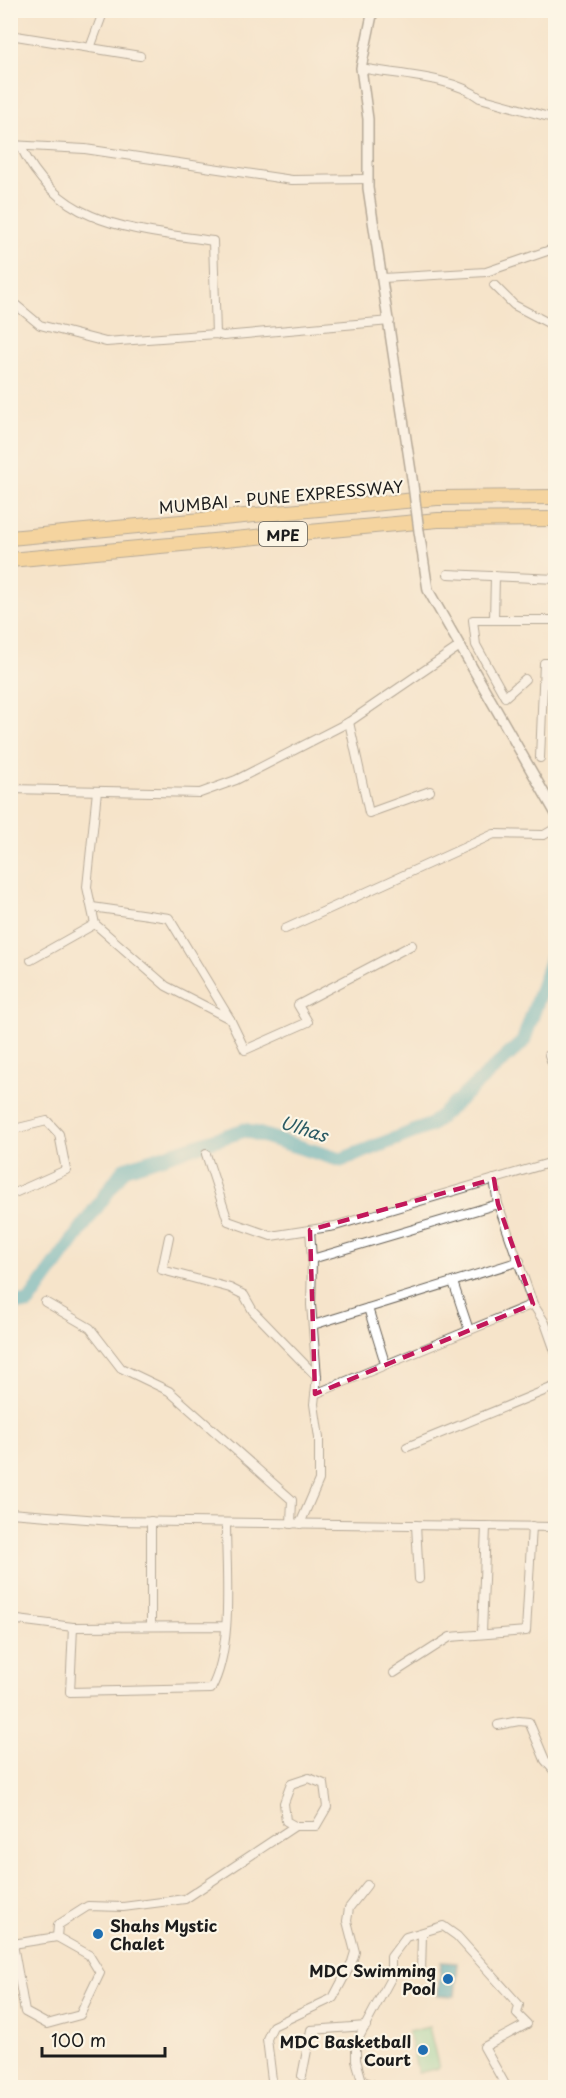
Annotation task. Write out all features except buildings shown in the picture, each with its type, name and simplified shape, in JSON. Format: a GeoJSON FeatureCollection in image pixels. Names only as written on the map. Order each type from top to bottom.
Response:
{"type":"FeatureCollection","features":[{"type":"Feature","properties":{"kind":"highway","name":"MUMBAI - PUNE EXPRESSWAY"},"geometry":{"type":"LineString","coordinates":[[10,538],[437,498],[555,497]]}},
{"type":"Feature","properties":{"kind":"highway","name":"MPE"},"geometry":{"type":"LineString","coordinates":[[10,560],[438,520],[555,519]]}},
{"type":"Feature","properties":{"kind":"street"},"geometry":{"type":"LineString","coordinates":[[90,48],[104,10]]}},
{"type":"Feature","properties":{"kind":"street"},"geometry":{"type":"LineString","coordinates":[[373,10],[361,68],[368,119],[368,179],[428,590],[555,814]]}},
{"type":"Feature","properties":{"kind":"street"},"geometry":{"type":"LineString","coordinates":[[10,35],[140,56]]}},
{"type":"Feature","properties":{"kind":"street"},"geometry":{"type":"LineString","coordinates":[[361,68],[448,84],[472,92],[480,98],[555,119]]}},
{"type":"Feature","properties":{"kind":"street"},"geometry":{"type":"LineString","coordinates":[[10,145],[85,149],[292,180],[368,179]]}},
{"type":"Feature","properties":{"kind":"street"},"geometry":{"type":"LineString","coordinates":[[21,147],[31,169],[68,203],[91,218],[126,228],[213,241],[216,334]]}},
{"type":"Feature","properties":{"kind":"street"},"geometry":{"type":"LineString","coordinates":[[383,278],[486,272],[555,248]]}},
{"type":"Feature","properties":{"kind":"street"},"geometry":{"type":"LineString","coordinates":[[494,285],[514,305],[555,327]]}},
{"type":"Feature","properties":{"kind":"street"},"geometry":{"type":"LineString","coordinates":[[10,300],[40,325],[106,342],[216,334],[222,336],[390,321]]}},
{"type":"Feature","properties":{"kind":"street"},"geometry":{"type":"LineString","coordinates":[[448,574],[555,579]]}},
{"type":"Feature","properties":{"kind":"street"},"geometry":{"type":"LineString","coordinates":[[494,620],[495,576]]}},
{"type":"Feature","properties":{"kind":"street"},"geometry":{"type":"LineString","coordinates":[[525,679],[505,696],[476,645],[473,620],[555,620]]}},
{"type":"Feature","properties":{"kind":"street"},"geometry":{"type":"LineString","coordinates":[[10,789],[200,793],[236,780],[349,722],[460,646]]}},
{"type":"Feature","properties":{"kind":"street"},"geometry":{"type":"LineString","coordinates":[[540,758],[544,663],[555,663]]}},
{"type":"Feature","properties":{"kind":"street"},"geometry":{"type":"LineString","coordinates":[[349,722],[369,813],[430,791]]}},
{"type":"Feature","properties":{"kind":"street"},"geometry":{"type":"LineString","coordinates":[[97,791],[87,887],[95,924],[166,986],[230,1019]]}},
{"type":"Feature","properties":{"kind":"street"},"geometry":{"type":"LineString","coordinates":[[285,929],[494,834],[544,835],[555,828]]}},
{"type":"Feature","properties":{"kind":"street"},"geometry":{"type":"LineString","coordinates":[[92,907],[169,918],[230,1019],[244,1050],[308,1022],[298,1005],[412,945]]}},
{"type":"Feature","properties":{"kind":"street"},"geometry":{"type":"LineString","coordinates":[[31,960],[95,924]]}},
{"type":"Feature","properties":{"kind":"street"},"geometry":{"type":"LineString","coordinates":[[549,1055],[555,1073]]}},
{"type":"Feature","properties":{"kind":"street"},"geometry":{"type":"LineString","coordinates":[[10,1130],[47,1121],[59,1134],[66,1170],[10,1195]]}},
{"type":"Feature","properties":{"kind":"street"},"geometry":{"type":"LineString","coordinates":[[206,1154],[228,1221],[271,1236],[335,1226],[555,1161]]}},
{"type":"Feature","properties":{"kind":"street"},"geometry":{"type":"LineString","coordinates":[[494,1179],[498,1204],[520,1261],[533,1304],[545,1323],[555,1354]]}},
{"type":"Feature","properties":{"kind":"street"},"geometry":{"type":"LineString","coordinates":[[312,1259],[498,1204]]}},
{"type":"Feature","properties":{"kind":"street"},"geometry":{"type":"LineString","coordinates":[[296,1524],[309,1508],[319,1480],[315,1394],[318,1377],[313,1325],[310,1230]]}},
{"type":"Feature","properties":{"kind":"street"},"geometry":{"type":"LineString","coordinates":[[169,1237],[162,1270],[230,1288],[244,1295],[253,1311],[318,1377]]}},
{"type":"Feature","properties":{"kind":"street"},"geometry":{"type":"LineString","coordinates":[[313,1325],[520,1261]]}},
{"type":"Feature","properties":{"kind":"street"},"geometry":{"type":"LineString","coordinates":[[453,1282],[469,1330]]}},
{"type":"Feature","properties":{"kind":"street"},"geometry":{"type":"LineString","coordinates":[[45,1302],[90,1328],[121,1368],[169,1391],[272,1481],[292,1500],[296,1524]]}},
{"type":"Feature","properties":{"kind":"street"},"geometry":{"type":"LineString","coordinates":[[315,1394],[385,1363],[533,1304]]}},
{"type":"Feature","properties":{"kind":"street"},"geometry":{"type":"LineString","coordinates":[[368,1308],[385,1363]]}},
{"type":"Feature","properties":{"kind":"street"},"geometry":{"type":"LineString","coordinates":[[407,1448],[555,1386]]}},
{"type":"Feature","properties":{"kind":"street"},"geometry":{"type":"LineString","coordinates":[[10,1513],[226,1523],[555,1527]]}},
{"type":"Feature","properties":{"kind":"street"},"geometry":{"type":"LineString","coordinates":[[151,1521],[151,1626]]}},
{"type":"Feature","properties":{"kind":"street"},"geometry":{"type":"LineString","coordinates":[[73,1627],[70,1692],[211,1689],[223,1659],[226,1523]]}},
{"type":"Feature","properties":{"kind":"street"},"geometry":{"type":"LineString","coordinates":[[416,1525],[419,1579]]}},
{"type":"Feature","properties":{"kind":"street"},"geometry":{"type":"LineString","coordinates":[[482,1634],[486,1526]]}},
{"type":"Feature","properties":{"kind":"street"},"geometry":{"type":"LineString","coordinates":[[394,1673],[450,1637],[526,1631],[532,1526]]}},
{"type":"Feature","properties":{"kind":"street"},"geometry":{"type":"LineString","coordinates":[[10,1619],[73,1627],[225,1626]]}},
{"type":"Feature","properties":{"kind":"street"},"geometry":{"type":"LineString","coordinates":[[498,1725],[519,1721],[529,1722],[545,1760],[555,1775]]}},
{"type":"Feature","properties":{"kind":"street"},"geometry":{"type":"LineString","coordinates":[[57,1937],[58,1925],[87,1906],[123,1907],[185,1899],[295,1826],[316,1826],[327,1807],[324,1784],[309,1778],[291,1784],[284,1803],[286,1821],[295,1826]]}},
{"type":"Feature","properties":{"kind":"street"},"geometry":{"type":"LineString","coordinates":[[273,2088],[267,2039],[273,2026],[333,1998],[355,1952],[347,1921],[349,1908],[367,1885]]}},
{"type":"Feature","properties":{"kind":"street"},"geometry":{"type":"LineString","coordinates":[[383,2088],[362,2081],[356,2043],[391,1978],[391,1957],[406,1937],[443,1926],[457,1936],[519,2005],[517,2014],[527,2024],[484,2047],[507,2088]]}},
{"type":"Feature","properties":{"kind":"street"},"geometry":{"type":"LineString","coordinates":[[421,1973],[422,1934]]}},
{"type":"Feature","properties":{"kind":"street"},"geometry":{"type":"LineString","coordinates":[[57,1937],[89,1955],[100,1973],[80,2015],[47,2024],[25,2012],[12,1944],[57,1937]]}},
{"type":"Feature","properties":{"kind":"street"},"geometry":{"type":"LineString","coordinates":[[302,2076],[311,2030],[366,2026]]}},
{"type":"Feature","properties":{"kind":"highlighted area"},"geometry":{"type":"Polygon","coordinates":[[[494,1179],[498,1204],[533,1304],[315,1394],[310,1230],[494,1179]]]}},
{"type":"Feature","properties":{"kind":"green space","name":"MDC Basketball Court"},"geometry":{"type":"Polygon","coordinates":[[[429,2027],[439,2068],[418,2073],[408,2032],[429,2027]]]}},
{"type":"Feature","properties":{"kind":"water","name":"MDC Swimming Pool"},"geometry":{"type":"Polygon","coordinates":[[[441,1962],[458,1963],[455,1996],[438,1995],[441,1962]]]}},
{"type":"Feature","properties":{"kind":"waterway","name":"Ulhas"},"geometry":{"type":"LineString","coordinates":[[10,1302],[28,1303],[124,1169],[245,1130],[341,1160],[431,1125],[523,1042],[556,947]]}},
{"type":"Feature","properties":{"kind":"place","name":"Shahs Mystic Chalet"},"geometry":{"type":"Point","coordinates":[98,1934]}},
{"type":"Feature","properties":{"kind":"place","name":"MDC Swimming Pool"},"geometry":{"type":"Point","coordinates":[448,1979]}},
{"type":"Feature","properties":{"kind":"place","name":"MDC Basketball Court"},"geometry":{"type":"Point","coordinates":[423,2050]}}]}
